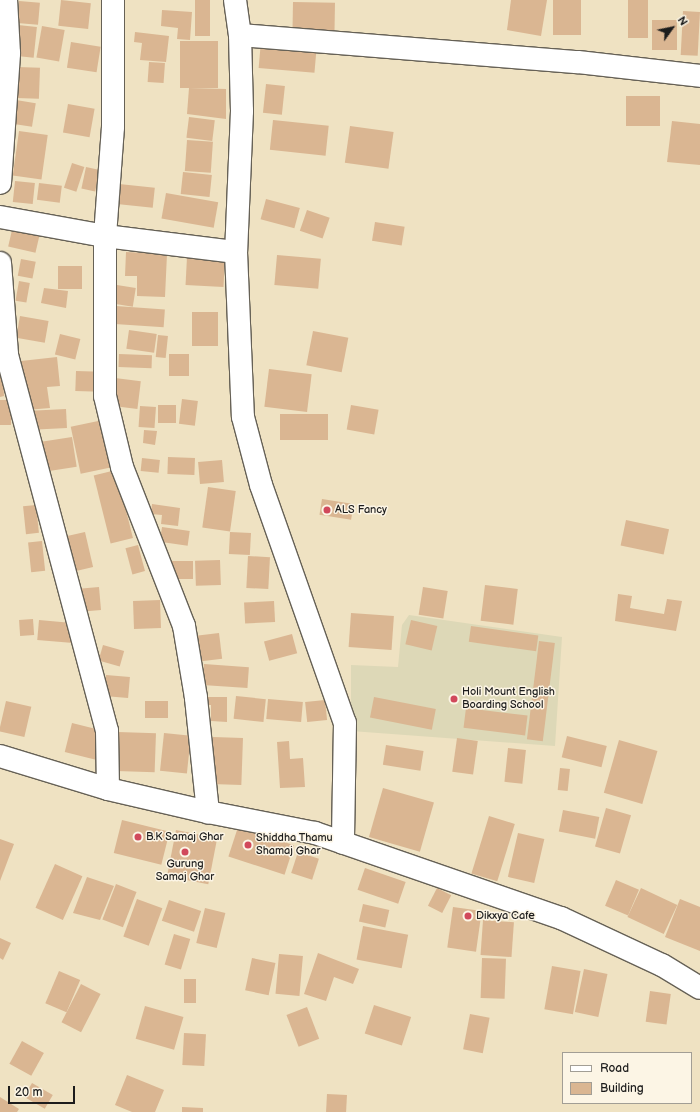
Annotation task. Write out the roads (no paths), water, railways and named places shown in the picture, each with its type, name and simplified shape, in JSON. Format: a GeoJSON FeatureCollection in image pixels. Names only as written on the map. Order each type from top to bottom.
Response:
{"type":"FeatureCollection","features":[{"type":"Feature","properties":{"kind":"street"},"geometry":{"type":"LineString","coordinates":[[0,182],[9,53],[6,0]]}},
{"type":"Feature","properties":{"kind":"street"},"geometry":{"type":"LineString","coordinates":[[113,0],[113,127],[105,236],[105,396],[122,467],[184,626],[196,698],[208,812]]}},
{"type":"Feature","properties":{"kind":"street"},"geometry":{"type":"LineString","coordinates":[[235,0],[240,35],[242,111],[236,252],[243,417],[261,486],[345,723],[344,842]]}},
{"type":"Feature","properties":{"kind":"street"},"geometry":{"type":"LineString","coordinates":[[240,35],[578,62],[700,76]]}},
{"type":"Feature","properties":{"kind":"street"},"geometry":{"type":"LineString","coordinates":[[0,217],[105,236],[236,252]]}},
{"type":"Feature","properties":{"kind":"street"},"geometry":{"type":"LineString","coordinates":[[0,263],[6,354],[107,731],[108,789]]}},
{"type":"Feature","properties":{"kind":"street"},"geometry":{"type":"LineString","coordinates":[[0,756],[108,789],[208,812],[315,833],[344,842],[561,918],[662,965],[700,988]]}},
{"type":"Feature","properties":{"kind":"place","name":"ALS Fancy"},"geometry":{"type":"Point","coordinates":[327,510]}},
{"type":"Feature","properties":{"kind":"place","name":"Holi Mount English Boarding School"},"geometry":{"type":"Point","coordinates":[454,699]}},
{"type":"Feature","properties":{"kind":"place","name":"B.K Samaj Ghar"},"geometry":{"type":"Point","coordinates":[138,837]}},
{"type":"Feature","properties":{"kind":"place","name":"Shiddha Thamu Shamaj Ghar"},"geometry":{"type":"Point","coordinates":[248,845]}},
{"type":"Feature","properties":{"kind":"place","name":"Gurung Samaj Ghar"},"geometry":{"type":"Point","coordinates":[185,852]}},
{"type":"Feature","properties":{"kind":"place","name":"Dikxya Cafe"},"geometry":{"type":"Point","coordinates":[468,916]}}]}
